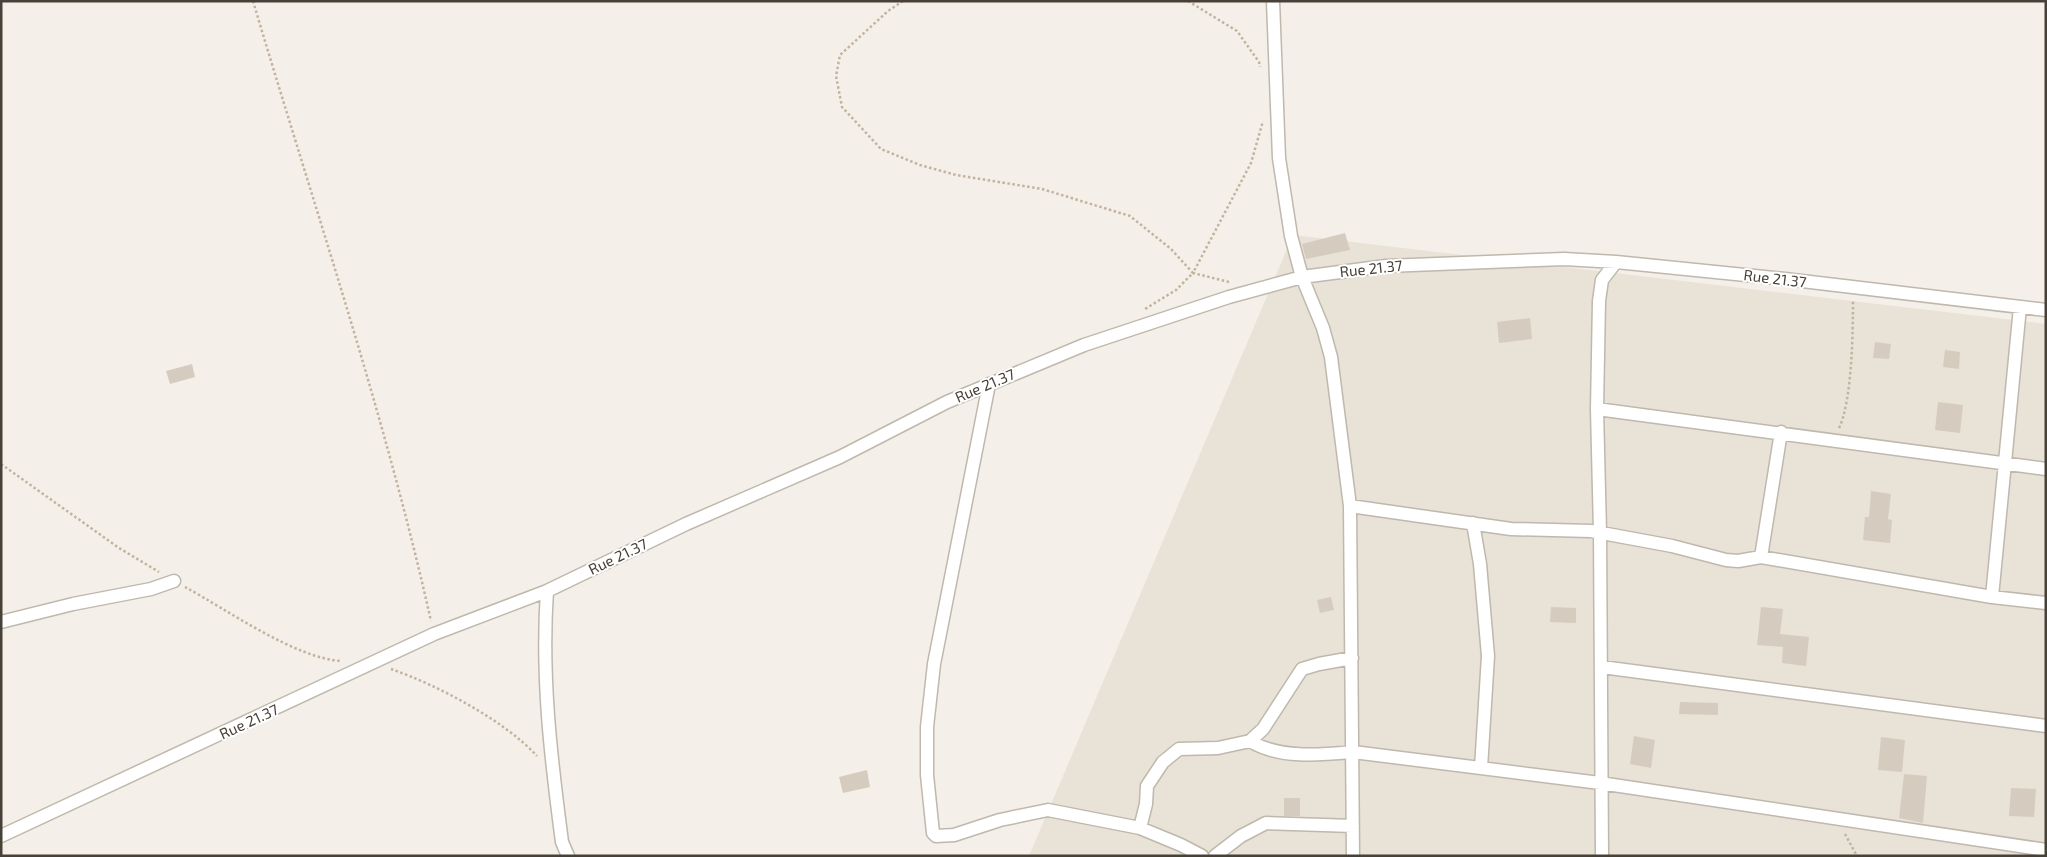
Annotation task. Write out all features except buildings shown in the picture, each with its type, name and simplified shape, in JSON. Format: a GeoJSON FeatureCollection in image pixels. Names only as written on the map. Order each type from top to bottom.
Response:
{"type":"FeatureCollection","features":[{"type":"Feature","properties":{"kind":"street"},"geometry":{"type":"LineString","coordinates":[[1273,1],[1279,158],[1291,236],[1302,278],[1332,357],[1350,506],[1353,856]]}},
{"type":"Feature","properties":{"kind":"street","name":"Rue 21.37"},"geometry":{"type":"LineString","coordinates":[[1,836],[434,634],[547,591],[686,524],[840,457],[947,402],[1084,345],[1229,297],[1302,278],[1386,266],[1564,259],[1616,262],[1785,279],[1853,289],[2046,310]]}},
{"type":"Feature","properties":{"kind":"street"},"geometry":{"type":"LineString","coordinates":[[1602,856],[1600,783],[1602,667],[1597,409],[1599,302],[1602,280],[1616,262]]}},
{"type":"Feature","properties":{"kind":"street"},"geometry":{"type":"LineString","coordinates":[[1992,596],[2020,307]]}},
{"type":"Feature","properties":{"kind":"street"},"geometry":{"type":"LineString","coordinates":[[989,384],[933,673],[927,727],[927,775],[933,833],[936,836],[954,835],[1000,820],[1048,810],[1140,828],[1182,845],[1202,856]]}},
{"type":"Feature","properties":{"kind":"street"},"geometry":{"type":"LineString","coordinates":[[1597,409],[1781,432],[2046,469]]}},
{"type":"Feature","properties":{"kind":"street"},"geometry":{"type":"LineString","coordinates":[[1761,557],[1781,432]]}},
{"type":"Feature","properties":{"kind":"street"},"geometry":{"type":"LineString","coordinates":[[1350,506],[1511,529],[1600,532],[1672,546],[1726,560],[1738,561],[1761,557],[1992,596],[2046,603]]}},
{"type":"Feature","properties":{"kind":"street"},"geometry":{"type":"LineString","coordinates":[[1473,523],[1480,564],[1488,656],[1481,768]]}},
{"type":"Feature","properties":{"kind":"street"},"geometry":{"type":"LineString","coordinates":[[1,622],[73,604],[150,589],[174,581]]}},
{"type":"Feature","properties":{"kind":"street"},"geometry":{"type":"LineString","coordinates":[[547,591],[544,634],[544,684],[562,842],[568,856]]}},
{"type":"Feature","properties":{"kind":"street"},"geometry":{"type":"LineString","coordinates":[[1140,828],[1146,804],[1147,786],[1163,762],[1179,749],[1218,748],[1250,741],[1262,729],[1302,669],[1352,658]]}},
{"type":"Feature","properties":{"kind":"street"},"geometry":{"type":"LineString","coordinates":[[1602,667],[2046,726]]}},
{"type":"Feature","properties":{"kind":"street"},"geometry":{"type":"LineString","coordinates":[[1250,741],[1259,747],[1297,753],[1322,755],[1352,752],[1600,783],[2046,850]]}},
{"type":"Feature","properties":{"kind":"street"},"geometry":{"type":"LineString","coordinates":[[1215,856],[1241,836],[1266,823],[1353,826]]}},
{"type":"Feature","properties":{"kind":"path"},"geometry":{"type":"LineString","coordinates":[[253,1],[358,343],[401,495],[434,634]]}},
{"type":"Feature","properties":{"kind":"path"},"geometry":{"type":"LineString","coordinates":[[903,1],[888,11],[840,54],[836,76],[842,107],[881,149],[920,165],[956,175],[1042,189],[1130,216],[1171,249],[1193,273],[1229,282]]}},
{"type":"Feature","properties":{"kind":"path"},"geometry":{"type":"LineString","coordinates":[[1188,1],[1237,30],[1259,62],[1261,70]]}},
{"type":"Feature","properties":{"kind":"path"},"geometry":{"type":"LineString","coordinates":[[1138,313],[1176,290],[1193,273],[1251,164],[1263,119]]}},
{"type":"Feature","properties":{"kind":"path"},"geometry":{"type":"LineString","coordinates":[[1830,439],[1840,427],[1846,407],[1853,340],[1853,289]]}},
{"type":"Feature","properties":{"kind":"path"},"geometry":{"type":"LineString","coordinates":[[374,663],[418,678],[501,726],[524,742],[553,774]]}},
{"type":"Feature","properties":{"kind":"path"},"geometry":{"type":"LineString","coordinates":[[1837,820],[1857,856]]}},
{"type":"Feature","properties":{"kind":"shaded area"},"geometry":{"type":"Polygon","coordinates":[[[1293,235],[2046,324],[2046,856],[1029,856],[1293,235]]]}}]}
